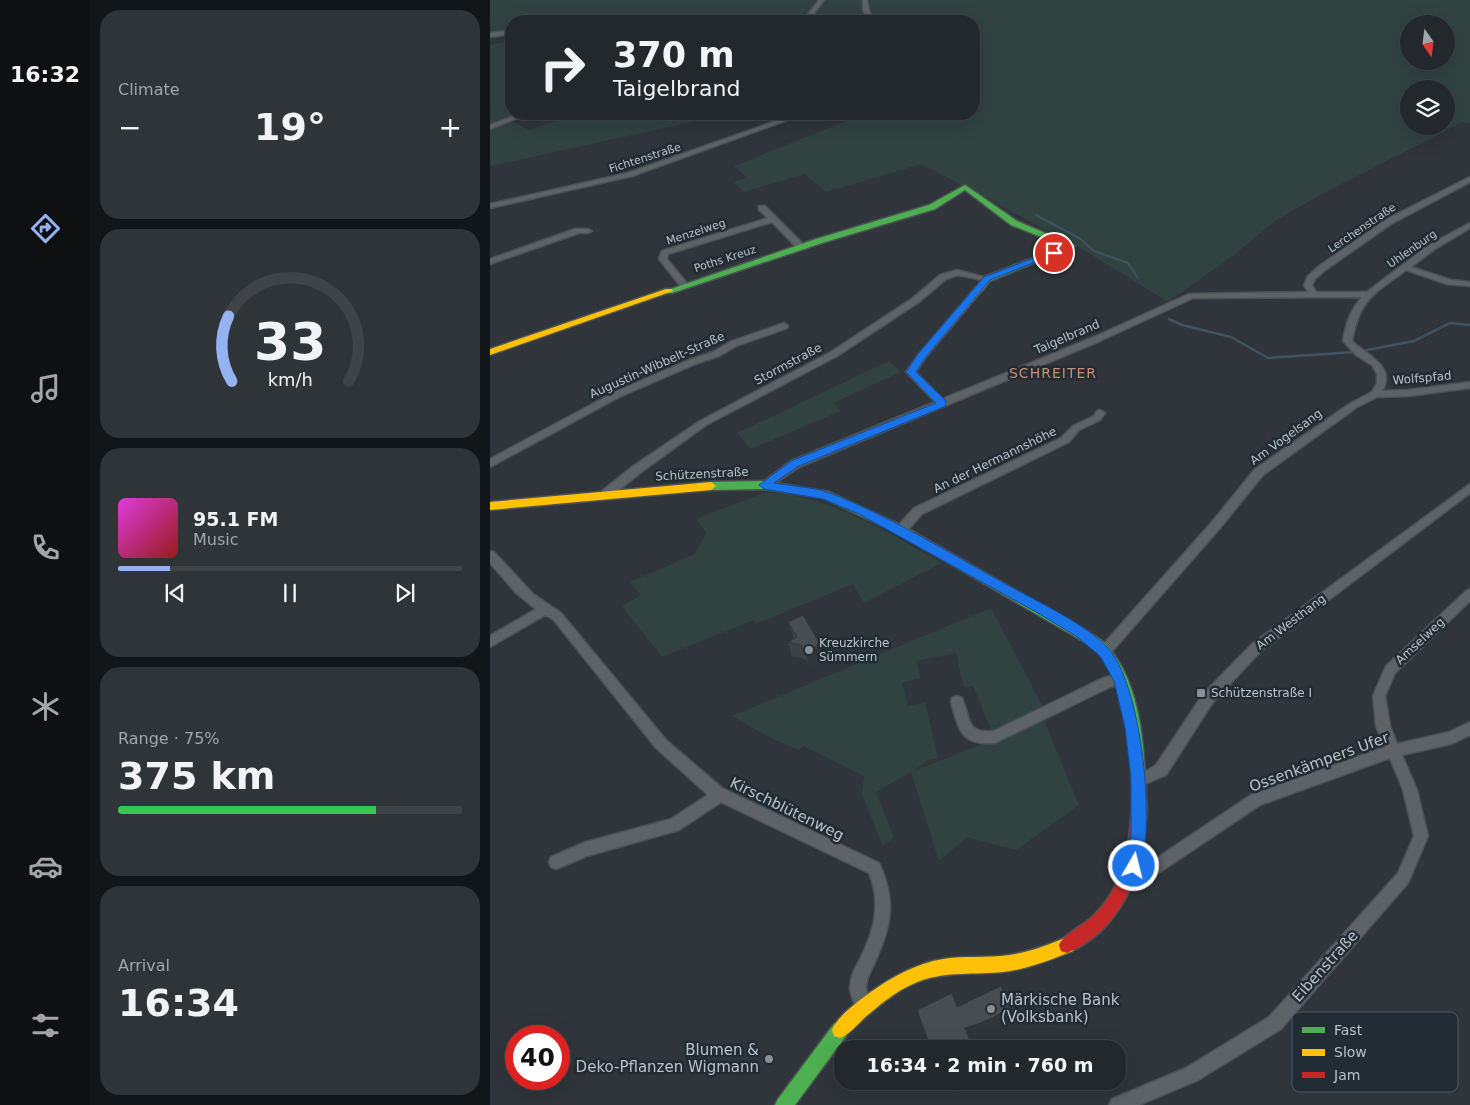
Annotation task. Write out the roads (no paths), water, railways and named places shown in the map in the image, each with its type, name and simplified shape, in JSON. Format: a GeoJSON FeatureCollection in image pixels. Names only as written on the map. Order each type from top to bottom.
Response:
{"type":"FeatureCollection","features":[{"type":"Feature","properties":{"kind":"street"},"geometry":{"type":"LineString","coordinates":[[810,15],[822,0]]}},
{"type":"Feature","properties":{"kind":"street"},"geometry":{"type":"LineString","coordinates":[[865,0],[868,15]]}},
{"type":"Feature","properties":{"kind":"street"},"geometry":{"type":"LineString","coordinates":[[490,35],[505,33]]}},
{"type":"Feature","properties":{"kind":"street"},"geometry":{"type":"LineString","coordinates":[[490,127],[508,120]]}},
{"type":"Feature","properties":{"kind":"street","name":"Fichtenstraße"},"geometry":{"type":"LineString","coordinates":[[490,206],[630,175],[784,120]]}},
{"type":"Feature","properties":{"kind":"street","name":"Lerchenstraße"},"geometry":{"type":"LineString","coordinates":[[1313,294],[1308,285],[1311,278],[1322,269],[1388,222],[1470,179]]}},
{"type":"Feature","properties":{"kind":"street","name":"Poths Kreuz"},"geometry":{"type":"LineString","coordinates":[[490,352],[801,247],[932,207],[965,188],[1014,223],[1071,246],[987,279]]}},
{"type":"Feature","properties":{"kind":"street"},"geometry":{"type":"LineString","coordinates":[[762,208],[801,247]]}},
{"type":"Feature","properties":{"kind":"street","name":"Menzelweg"},"geometry":{"type":"LineString","coordinates":[[685,286],[663,259],[665,253],[773,220]]}},
{"type":"Feature","properties":{"kind":"street","name":"Uhlenburg"},"geometry":{"type":"LineString","coordinates":[[1369,294],[1407,268],[1432,247],[1470,225]]}},
{"type":"Feature","properties":{"kind":"street"},"geometry":{"type":"LineString","coordinates":[[490,262],[578,231],[588,231]]}},
{"type":"Feature","properties":{"kind":"street"},"geometry":{"type":"LineString","coordinates":[[1407,268],[1450,282],[1470,284]]}},
{"type":"Feature","properties":{"kind":"street","name":"Stormstraße"},"geometry":{"type":"LineString","coordinates":[[605,495],[636,470],[702,423],[834,354],[916,300],[948,274],[957,272],[987,279]]}},
{"type":"Feature","properties":{"kind":"street"},"geometry":{"type":"LineString","coordinates":[[942,404],[911,372],[922,356],[987,279]]}},
{"type":"Feature","properties":{"kind":"street"},"geometry":{"type":"LineString","coordinates":[[1369,294],[1358,306],[1351,322],[1348,341],[1359,353],[1375,363],[1382,374],[1382,383],[1375,394]]}},
{"type":"Feature","properties":{"kind":"street","name":"Taigelbrand"},"geometry":{"type":"LineString","coordinates":[[764,485],[795,464],[1097,339],[1192,296],[1369,294]]}},
{"type":"Feature","properties":{"kind":"street","name":"Augustin-Wibbelt-Straße"},"geometry":{"type":"LineString","coordinates":[[490,463],[618,394],[692,362],[716,354],[733,344],[784,326]]}},
{"type":"Feature","properties":{"kind":"street","name":"Wolfspfad"},"geometry":{"type":"LineString","coordinates":[[1375,394],[1408,393],[1470,385]]}},
{"type":"Feature","properties":{"kind":"street","name":"Am Vogelsang"},"geometry":{"type":"LineString","coordinates":[[1104,652],[1216,525],[1259,472],[1354,404],[1375,394]]}},
{"type":"Feature","properties":{"kind":"street","name":"An der Hermannshöhe"},"geometry":{"type":"LineString","coordinates":[[901,530],[918,512],[1065,440],[1076,428],[1097,418],[1100,413]]}},
{"type":"Feature","properties":{"kind":"street","name":"Schützenstraße"},"geometry":{"type":"LineString","coordinates":[[490,506],[712,486],[764,485],[825,495],[901,530],[1080,633],[1104,652],[1120,680],[1130,718],[1138,778],[1138,835],[1134,866],[1122,893],[1109,911],[1078,938],[1045,955],[1000,964],[966,963],[931,969],[896,985],[865,1007],[840,1029],[784,1105]]}},
{"type":"Feature","properties":{"kind":"street","name":"Am Westhang"},"geometry":{"type":"LineString","coordinates":[[1138,778],[1150,776],[1161,770],[1208,698],[1256,648],[1470,488]]}},
{"type":"Feature","properties":{"kind":"street","name":"Kirschblütenweg"},"geometry":{"type":"LineString","coordinates":[[490,555],[516,586],[544,610],[557,616],[661,744],[720,795],[874,868],[879,878],[884,915],[880,934],[860,977],[858,990],[865,1007]]}},
{"type":"Feature","properties":{"kind":"street","name":"Amselweg"},"geometry":{"type":"LineString","coordinates":[[1392,751],[1383,726],[1379,696],[1390,670],[1470,594]]}},
{"type":"Feature","properties":{"kind":"street"},"geometry":{"type":"LineString","coordinates":[[490,642],[544,610]]}},
{"type":"Feature","properties":{"kind":"street"},"geometry":{"type":"LineString","coordinates":[[957,702],[966,731],[972,737],[982,739],[995,737],[1108,682],[1120,680]]}},
{"type":"Feature","properties":{"kind":"street","name":"Ossenkämpers Ufer"},"geometry":{"type":"LineString","coordinates":[[1134,866],[1150,867],[1160,865],[1256,800],[1392,751],[1451,738],[1470,728]]}},
{"type":"Feature","properties":{"kind":"street","name":"Eibenstraße"},"geometry":{"type":"LineString","coordinates":[[1118,1105],[1192,1074],[1275,1023],[1404,878],[1421,836],[1410,790],[1392,751]]}},
{"type":"Feature","properties":{"kind":"street"},"geometry":{"type":"LineString","coordinates":[[556,862],[586,849],[674,825],[720,795]]}},
{"type":"Feature","properties":{"kind":"waterway"},"geometry":{"type":"LineString","coordinates":[[1036,215],[1079,238],[1094,251],[1128,263],[1138,278]]}},
{"type":"Feature","properties":{"kind":"waterway"},"geometry":{"type":"LineString","coordinates":[[1169,319],[1182,325],[1231,337],[1268,358],[1355,352]]}},
{"type":"Feature","properties":{"kind":"waterway"},"geometry":{"type":"LineString","coordinates":[[1362,351],[1414,341],[1450,323],[1470,325]]}},
{"type":"Feature","properties":{"kind":"place","name":"Kreuzkirche Sümmern"},"geometry":{"type":"Point","coordinates":[809,650]}},
{"type":"Feature","properties":{"kind":"place","name":"Schützenstraße I"},"geometry":{"type":"Point","coordinates":[1201,693]}},
{"type":"Feature","properties":{"kind":"place","name":"Märkische Bank (Volksbank)"},"geometry":{"type":"Point","coordinates":[991,1009]}},
{"type":"Feature","properties":{"kind":"place","name":"Blumen & Deko-Pflanzen Wigmann"},"geometry":{"type":"Point","coordinates":[769,1059]}},
{"type":"Feature","properties":{"kind":"district","name":"SCHREITER"},"geometry":{"type":"Point","coordinates":[1053,373]}}]}
